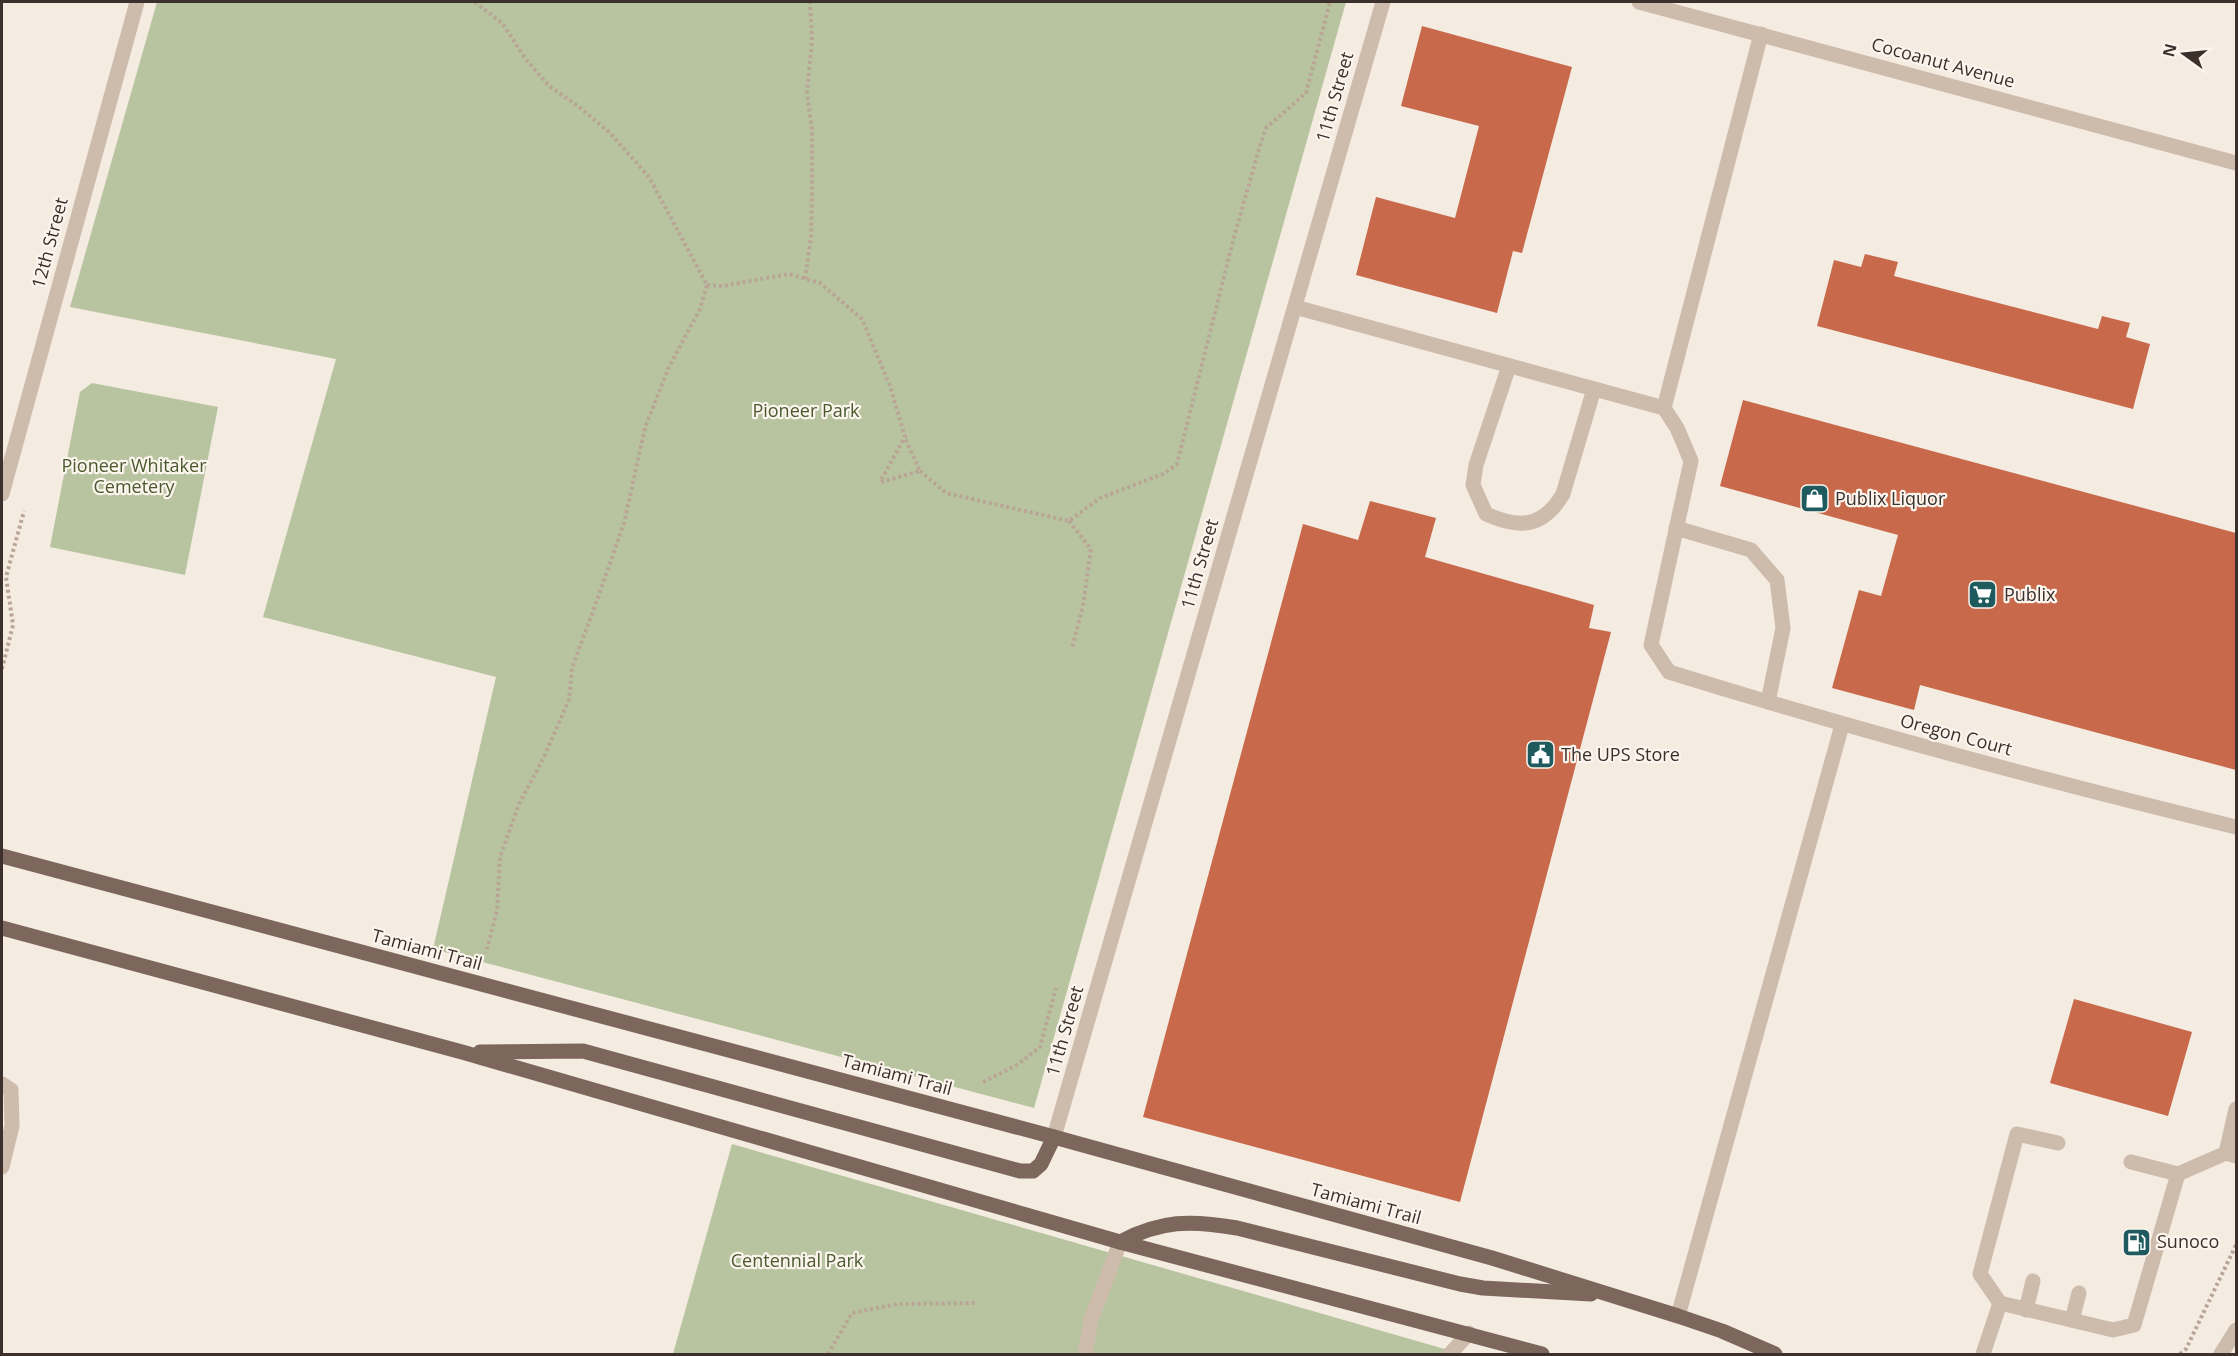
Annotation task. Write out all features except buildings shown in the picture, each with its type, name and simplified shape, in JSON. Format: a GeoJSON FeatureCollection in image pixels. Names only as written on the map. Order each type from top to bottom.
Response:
{"type":"FeatureCollection","features":[{"type":"Feature","properties":{"kind":"main road","name":"Tamiami Trail"},"geometry":{"type":"LineString","coordinates":[[2,856],[1054,1137],[1492,1258],[1678,1316],[1722,1331],[1775,1354]]}},
{"type":"Feature","properties":{"kind":"main road"},"geometry":{"type":"LineString","coordinates":[[2,928],[462,1052],[1119,1242],[1542,1354]]}},
{"type":"Feature","properties":{"kind":"main road"},"geometry":{"type":"LineString","coordinates":[[462,1052],[583,1051],[1020,1171],[1033,1171],[1041,1164],[1054,1137]]}},
{"type":"Feature","properties":{"kind":"main road"},"geometry":{"type":"LineString","coordinates":[[1119,1242],[1143,1229],[1175,1223],[1205,1222],[1460,1284],[1483,1288],[1615,1295]]}},
{"type":"Feature","properties":{"kind":"street","name":"12th Street"},"geometry":{"type":"LineString","coordinates":[[2,494],[5,468],[137,2]]}},
{"type":"Feature","properties":{"kind":"street","name":"11th Street"},"geometry":{"type":"LineString","coordinates":[[1054,1137],[1383,2]]}},
{"type":"Feature","properties":{"kind":"street","name":"Cocoanut Avenue"},"geometry":{"type":"LineString","coordinates":[[1639,2],[2236,163]]}},
{"type":"Feature","properties":{"kind":"street"},"geometry":{"type":"LineString","coordinates":[[1664,408],[1761,34]]}},
{"type":"Feature","properties":{"kind":"street"},"geometry":{"type":"LineString","coordinates":[[1295,307],[1664,408],[1677,428],[1691,461],[1676,528],[1751,550],[1777,580],[1783,628],[1768,702]]}},
{"type":"Feature","properties":{"kind":"street"},"geometry":{"type":"LineString","coordinates":[[1509,366],[1476,465],[1473,485],[1486,514],[1505,523],[1529,524],[1556,507],[1563,494],[1594,389]]}},
{"type":"Feature","properties":{"kind":"street","name":"Oregon Court"},"geometry":{"type":"LineString","coordinates":[[1676,528],[1651,645],[1669,672],[1842,725],[2134,803],[2236,827]]}},
{"type":"Feature","properties":{"kind":"street"},"geometry":{"type":"LineString","coordinates":[[1678,1316],[1842,725]]}},
{"type":"Feature","properties":{"kind":"street"},"geometry":{"type":"LineString","coordinates":[[2,1084],[10,1090],[12,1126],[2,1167]]}},
{"type":"Feature","properties":{"kind":"street"},"geometry":{"type":"LineString","coordinates":[[2132,1162],[2178,1174],[2231,1154],[2236,1109]]}},
{"type":"Feature","properties":{"kind":"street"},"geometry":{"type":"LineString","coordinates":[[2058,1143],[2017,1134],[1980,1274],[2000,1303],[2113,1330],[2134,1325],[2178,1174]]}},
{"type":"Feature","properties":{"kind":"street"},"geometry":{"type":"LineString","coordinates":[[1085,1354],[1091,1320],[1119,1242]]}},
{"type":"Feature","properties":{"kind":"street"},"geometry":{"type":"LineString","coordinates":[[2026,1310],[2033,1281]]}},
{"type":"Feature","properties":{"kind":"street"},"geometry":{"type":"LineString","coordinates":[[2072,1320],[2079,1293]]}},
{"type":"Feature","properties":{"kind":"street"},"geometry":{"type":"LineString","coordinates":[[1983,1354],[2000,1303]]}},
{"type":"Feature","properties":{"kind":"street"},"geometry":{"type":"LineString","coordinates":[[2221,1354],[2236,1330]]}},
{"type":"Feature","properties":{"kind":"street"},"geometry":{"type":"LineString","coordinates":[[1450,1354],[1468,1334]]}},
{"type":"Feature","properties":{"kind":"path"},"geometry":{"type":"LineString","coordinates":[[475,2],[503,24],[525,58],[549,86],[578,106],[610,133],[649,177],[707,285],[700,309],[668,369],[645,428],[624,523],[572,668],[569,700],[543,759],[519,804],[500,857],[497,911],[486,952]]}},
{"type":"Feature","properties":{"kind":"path"},"geometry":{"type":"LineString","coordinates":[[805,279],[811,237],[812,192],[812,130],[807,92],[812,40],[810,2]]}},
{"type":"Feature","properties":{"kind":"path"},"geometry":{"type":"LineString","coordinates":[[1069,521],[1100,498],[1163,474],[1177,464],[1234,237],[1259,149],[1266,128],[1306,93],[1330,2]]}},
{"type":"Feature","properties":{"kind":"path"},"geometry":{"type":"LineString","coordinates":[[707,285],[722,286],[789,274],[819,283],[862,319],[890,386],[904,437],[920,471],[946,493],[1069,521],[1091,549],[1083,606],[1072,648]]}},
{"type":"Feature","properties":{"kind":"path"},"geometry":{"type":"LineString","coordinates":[[904,437],[880,482],[920,471]]}},
{"type":"Feature","properties":{"kind":"path"},"geometry":{"type":"LineString","coordinates":[[983,1082],[1017,1065],[1040,1047],[1056,988]]}},
{"type":"Feature","properties":{"kind":"path"},"geometry":{"type":"LineString","coordinates":[[2180,1354],[2186,1349],[2236,1245]]}},
{"type":"Feature","properties":{"kind":"path"},"geometry":{"type":"LineString","coordinates":[[828,1354],[852,1313],[898,1304],[978,1303]]}},
{"type":"Feature","properties":{"kind":"green space","name":"Pioneer Park"},"geometry":{"type":"Polygon","coordinates":[[[157,2],[1346,2],[1034,1108],[433,949],[496,677],[263,617],[336,359],[70,307],[157,2]]]}},
{"type":"Feature","properties":{"kind":"green space","name":"Pioneer Whitaker Cemetery"},"geometry":{"type":"Polygon","coordinates":[[[92,383],[218,407],[185,575],[50,547],[80,392],[92,383]]]}},
{"type":"Feature","properties":{"kind":"green space","name":"Centennial Park"},"geometry":{"type":"Polygon","coordinates":[[[732,1144],[1462,1354],[673,1354],[732,1144]]]}},
{"type":"Feature","properties":{"kind":"place","name":"Publix Liquor"},"geometry":{"type":"Point","coordinates":[1814,499]}},
{"type":"Feature","properties":{"kind":"place","name":"Publix"},"geometry":{"type":"Point","coordinates":[1983,595]}},
{"type":"Feature","properties":{"kind":"place","name":"The UPS Store"},"geometry":{"type":"Point","coordinates":[1540,755]}},
{"type":"Feature","properties":{"kind":"place","name":"Sunoco"},"geometry":{"type":"Point","coordinates":[2136,1242]}}]}
